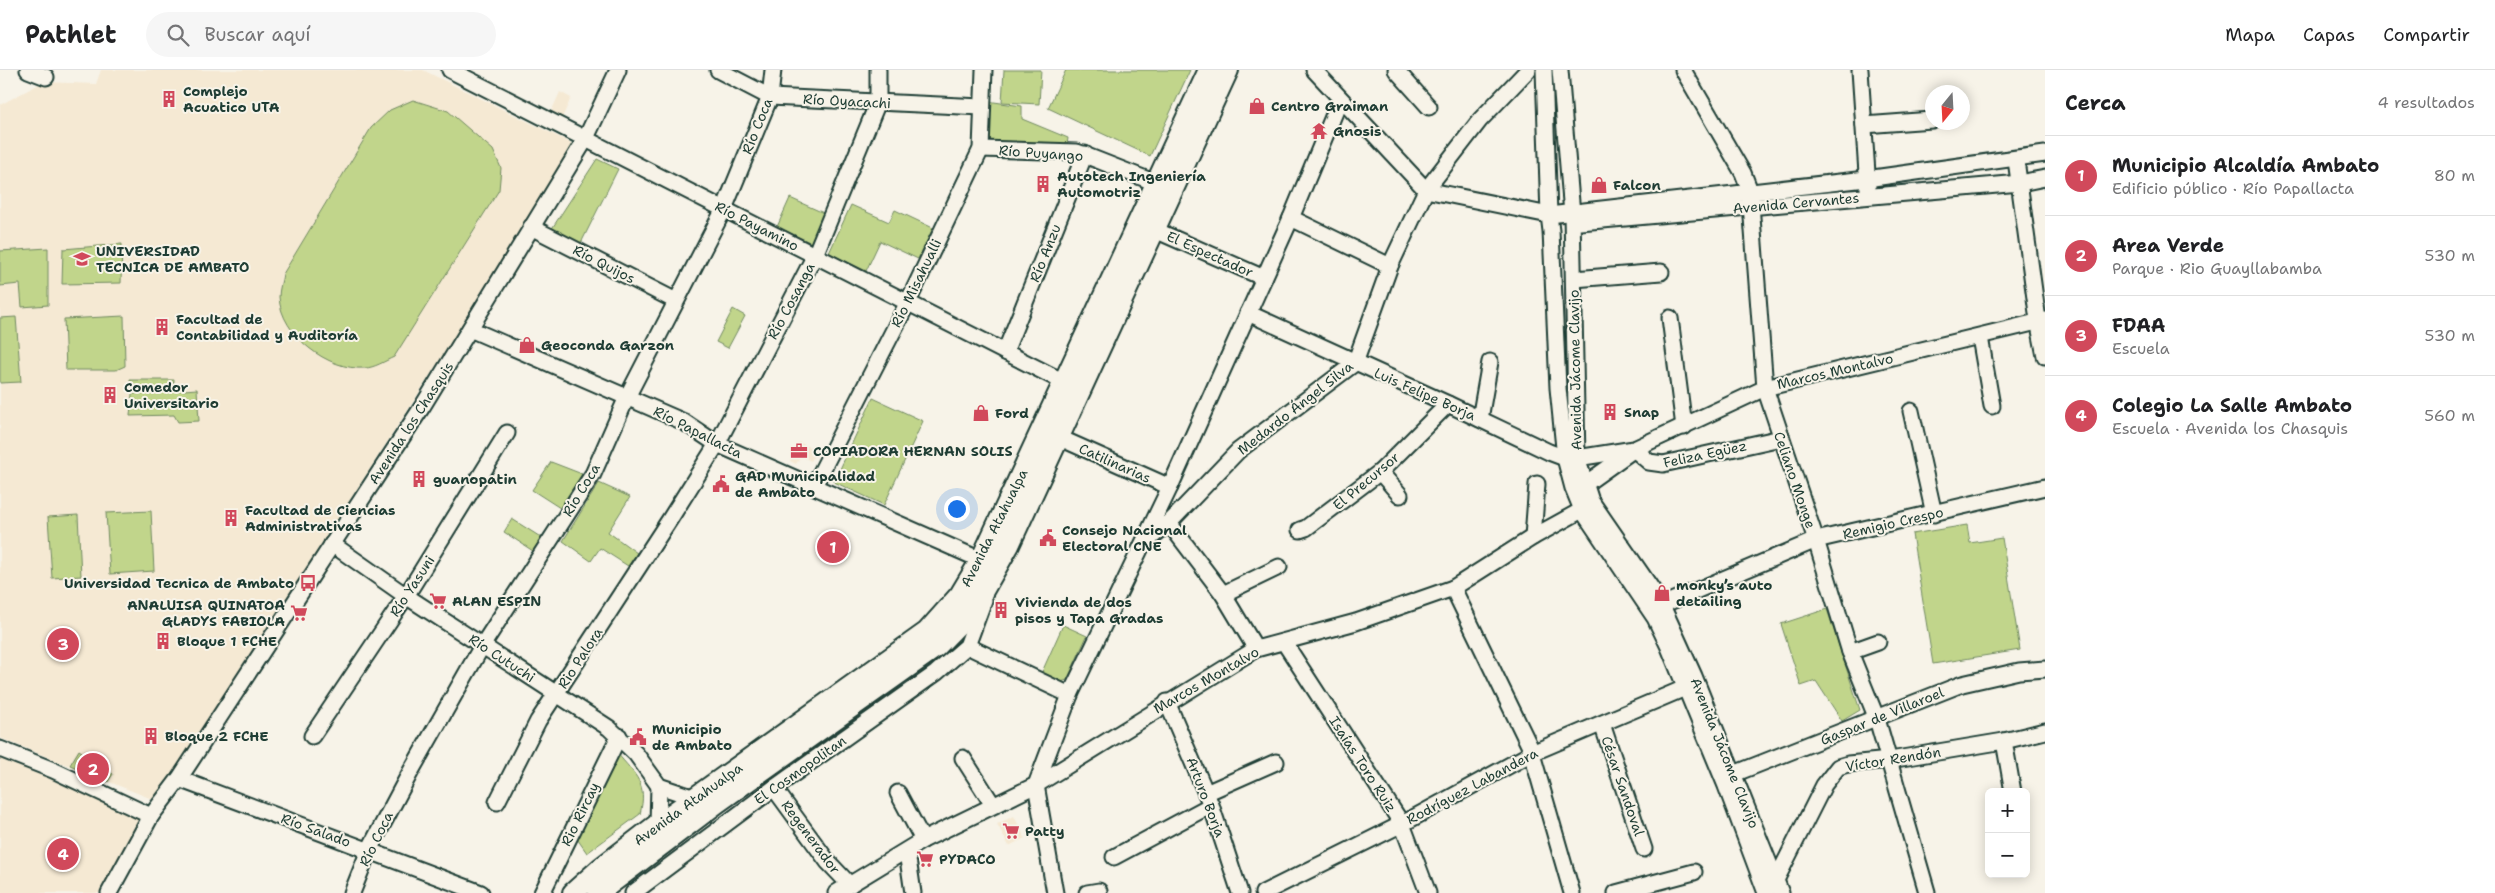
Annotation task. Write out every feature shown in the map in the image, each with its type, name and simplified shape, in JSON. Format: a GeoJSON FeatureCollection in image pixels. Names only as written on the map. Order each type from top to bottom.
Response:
{"type":"FeatureCollection","features":[{"type":"Feature","properties":{"kind":"main road","name":"Avenida Atahualpa"},"geometry":{"type":"LineString","coordinates":[[573,893],[601,868],[658,824],[928,632],[960,595],[981,560],[1209,70]]}},
{"type":"Feature","properties":{"kind":"main road","name":"Avenida Atahualpa"},"geometry":{"type":"LineString","coordinates":[[598,893],[718,802],[936,647],[972,610],[1009,545],[1060,438],[1228,70]]}},
{"type":"Feature","properties":{"kind":"street"},"geometry":{"type":"LineString","coordinates":[[28,70],[46,77]]}},
{"type":"Feature","properties":{"kind":"street","name":"Río Payamino"},"geometry":{"type":"LineString","coordinates":[[450,70],[480,77],[585,140],[1064,382]]}},
{"type":"Feature","properties":{"kind":"street","name":"Avenida los Chasquis"},"geometry":{"type":"LineString","coordinates":[[109,893],[150,816],[179,779],[413,421],[470,329],[585,140],[618,70]]}},
{"type":"Feature","properties":{"kind":"street","name":"Río Oyacachi"},"geometry":{"type":"LineString","coordinates":[[718,70],[770,97],[982,107]]}},
{"type":"Feature","properties":{"kind":"street","name":"Río Coca"},"geometry":{"type":"LineString","coordinates":[[352,893],[370,850],[411,771],[482,646],[593,474],[627,397],[724,209],[770,97],[773,70]]}},
{"type":"Feature","properties":{"kind":"street","name":"Río Cosanga"},"geometry":{"type":"LineString","coordinates":[[670,519],[716,444],[815,255],[878,102],[878,70]]}},
{"type":"Feature","properties":{"kind":"street","name":"Río Misahualli"},"geometry":{"type":"LineString","coordinates":[[814,486],[907,304],[980,149],[984,70]]}},
{"type":"Feature","properties":{"kind":"street"},"geometry":{"type":"LineString","coordinates":[[1314,70],[1426,190]]}},
{"type":"Feature","properties":{"kind":"street"},"geometry":{"type":"LineString","coordinates":[[1396,70],[1429,107]]}},
{"type":"Feature","properties":{"kind":"street","name":"Medardo Ángel Silva"},"geometry":{"type":"LineString","coordinates":[[1140,546],[1170,523],[1238,451],[1355,363],[1390,266],[1426,190],[1480,120],[1528,70]]}},
{"type":"Feature","properties":{"kind":"street","name":"Avenida Jácome Clavijo"},"geometry":{"type":"LineString","coordinates":[[1544,70],[1548,215],[1551,231],[1558,388],[1578,486],[1586,506],[1655,618],[1685,688],[1728,776],[1778,886]]}},
{"type":"Feature","properties":{"kind":"street","name":"Avenida Jácome Clavijo"},"geometry":{"type":"LineString","coordinates":[[1560,70],[1572,218],[1574,279],[1571,458]]}},
{"type":"Feature","properties":{"kind":"street","name":"Celiano Monge"},"geometry":{"type":"LineString","coordinates":[[1682,70],[1743,173],[1750,191],[1753,207],[1765,388],[1816,540],[1850,652],[1877,719],[1927,892]]}},
{"type":"Feature","properties":{"kind":"street"},"geometry":{"type":"LineString","coordinates":[[1860,70],[1866,179],[1870,196]]}},
{"type":"Feature","properties":{"kind":"street"},"geometry":{"type":"LineString","coordinates":[[1055,893],[1036,785],[1070,695],[1170,487],[1291,218],[1340,100]]}},
{"type":"Feature","properties":{"kind":"street"},"geometry":{"type":"LineString","coordinates":[[1864,125],[1925,121]]}},
{"type":"Feature","properties":{"kind":"street","name":"Río Puyango"},"geometry":{"type":"LineString","coordinates":[[980,149],[1085,154],[1156,183]]}},
{"type":"Feature","properties":{"kind":"street","name":"Río Anzu"},"geometry":{"type":"LineString","coordinates":[[1005,352],[1085,154]]}},
{"type":"Feature","properties":{"kind":"street","name":"Avenida Cervantes"},"geometry":{"type":"LineString","coordinates":[[1426,190],[1548,215],[1560,223],[1572,218],[1750,191],[1866,179],[2016,160],[2045,154]]}},
{"type":"Feature","properties":{"kind":"street"},"geometry":{"type":"LineString","coordinates":[[2016,160],[2045,356]]}},
{"type":"Feature","properties":{"kind":"street","name":"Avenida Cervantes"},"geometry":{"type":"LineString","coordinates":[[1572,218],[1753,207],[2020,183],[2045,178]]}},
{"type":"Feature","properties":{"kind":"street"},"geometry":{"type":"LineString","coordinates":[[1291,218],[1390,266]]}},
{"type":"Feature","properties":{"kind":"street","name":"Río Quijos"},"geometry":{"type":"LineString","coordinates":[[531,228],[676,301]]}},
{"type":"Feature","properties":{"kind":"street","name":"El Espectador"},"geometry":{"type":"LineString","coordinates":[[1155,230],[1264,278]]}},
{"type":"Feature","properties":{"kind":"street"},"geometry":{"type":"LineString","coordinates":[[1574,279],[1661,272]]}},
{"type":"Feature","properties":{"kind":"street","name":"Luis Felipe Borja"},"geometry":{"type":"LineString","coordinates":[[1248,313],[1549,452],[1571,458]]}},
{"type":"Feature","properties":{"kind":"street"},"geometry":{"type":"LineString","coordinates":[[1670,318],[1684,427]]}},
{"type":"Feature","properties":{"kind":"street","name":"Marcos Montalvo"},"geometry":{"type":"LineString","coordinates":[[1578,486],[1634,449],[1765,388],[1980,337],[2041,320]]}},
{"type":"Feature","properties":{"kind":"street","name":"Río Papallacta"},"geometry":{"type":"LineString","coordinates":[[470,329],[684,422],[716,444],[981,560]]}},
{"type":"Feature","properties":{"kind":"street"},"geometry":{"type":"LineString","coordinates":[[1980,337],[1992,406]]}},
{"type":"Feature","properties":{"kind":"street"},"geometry":{"type":"LineString","coordinates":[[1480,419],[1490,362]]}},
{"type":"Feature","properties":{"kind":"street","name":"El Precursor"},"geometry":{"type":"LineString","coordinates":[[1300,530],[1306,528],[1380,472],[1448,404]]}},
{"type":"Feature","properties":{"kind":"street"},"geometry":{"type":"LineString","coordinates":[[1911,412],[1934,514]]}},
{"type":"Feature","properties":{"kind":"street","name":"Río Yasuni"},"geometry":{"type":"LineString","coordinates":[[312,736],[406,596],[507,433]]}},
{"type":"Feature","properties":{"kind":"street","name":"Catilinarias"},"geometry":{"type":"LineString","coordinates":[[1060,438],[1170,487]]}},
{"type":"Feature","properties":{"kind":"street","name":"Feliza Egüez"},"geometry":{"type":"LineString","coordinates":[[1634,449],[1649,462],[1663,464],[1781,438]]}},
{"type":"Feature","properties":{"kind":"street","name":"Marcos Montalvo"},"geometry":{"type":"LineString","coordinates":[[1571,458],[1634,449]]}},
{"type":"Feature","properties":{"kind":"street"},"geometry":{"type":"LineString","coordinates":[[1380,472],[1400,495]]}},
{"type":"Feature","properties":{"kind":"street"},"geometry":{"type":"LineString","coordinates":[[1533,537],[1537,484]]}},
{"type":"Feature","properties":{"kind":"street","name":"Remigio Crespo"},"geometry":{"type":"LineString","coordinates":[[1662,605],[1816,540],[2045,487]]}},
{"type":"Feature","properties":{"kind":"street","name":"Avenida Jácome Clavijo"},"geometry":{"type":"LineString","coordinates":[[1586,506],[1662,605],[1728,776],[1766,893]]}},
{"type":"Feature","properties":{"kind":"street","name":"Marcos Montalvo"},"geometry":{"type":"LineString","coordinates":[[836,893],[907,852],[923,840],[1036,785],[1256,649],[1356,622],[1453,588],[1586,506]]}},
{"type":"Feature","properties":{"kind":"street","name":"Rio Palora"},"geometry":{"type":"LineString","coordinates":[[497,802],[538,721],[670,519]]}},
{"type":"Feature","properties":{"kind":"street"},"geometry":{"type":"LineString","coordinates":[[1170,523],[1223,594],[1256,649]]}},
{"type":"Feature","properties":{"kind":"street","name":"Río Cutuchi"},"geometry":{"type":"LineString","coordinates":[[332,544],[406,596],[593,716],[619,736],[636,754],[660,786]]}},
{"type":"Feature","properties":{"kind":"street"},"geometry":{"type":"LineString","coordinates":[[1223,594],[1278,567]]}},
{"type":"Feature","properties":{"kind":"street"},"geometry":{"type":"LineString","coordinates":[[987,584],[986,594],[967,646],[1070,695]]}},
{"type":"Feature","properties":{"kind":"street"},"geometry":{"type":"LineString","coordinates":[[1453,588],[1532,753],[1572,893]]}},
{"type":"Feature","properties":{"kind":"street","name":"Isaías Toro Ruiz"},"geometry":{"type":"LineString","coordinates":[[1284,642],[1402,824],[1428,893]]}},
{"type":"Feature","properties":{"kind":"street"},"geometry":{"type":"LineString","coordinates":[[1850,652],[1878,642]]}},
{"type":"Feature","properties":{"kind":"street","name":"El Cosmopolitan"},"geometry":{"type":"LineString","coordinates":[[633,893],[774,788],[936,673],[967,646]]}},
{"type":"Feature","properties":{"kind":"street","name":"Gaspar de Villaroel"},"geometry":{"type":"LineString","coordinates":[[1728,776],[1877,719],[1892,711],[1984,678],[2020,671],[2045,669]]}},
{"type":"Feature","properties":{"kind":"street","name":"Rodríguez Labandera"},"geometry":{"type":"LineString","coordinates":[[1263,893],[1402,824],[1532,753],[1685,688]]}},
{"type":"Feature","properties":{"kind":"street","name":"Arturo Borja"},"geometry":{"type":"LineString","coordinates":[[1168,702],[1208,799],[1240,893]]}},
{"type":"Feature","properties":{"kind":"street","name":"César Sandoval"},"geometry":{"type":"LineString","coordinates":[[1602,724],[1644,849]]}},
{"type":"Feature","properties":{"kind":"street","name":"Víctor Rendón"},"geometry":{"type":"LineString","coordinates":[[1778,886],[1830,774],[1838,767],[2004,741],[2045,731]]}},
{"type":"Feature","properties":{"kind":"street","name":"Rio Rircay"},"geometry":{"type":"LineString","coordinates":[[542,893],[619,736]]}},
{"type":"Feature","properties":{"kind":"street"},"geometry":{"type":"LineString","coordinates":[[2004,741],[2012,788]]}},
{"type":"Feature","properties":{"kind":"street"},"geometry":{"type":"LineString","coordinates":[[0,749],[54,770],[150,816]]}},
{"type":"Feature","properties":{"kind":"street"},"geometry":{"type":"LineString","coordinates":[[963,758],[993,805]]}},
{"type":"Feature","properties":{"kind":"street"},"geometry":{"type":"LineString","coordinates":[[1114,856],[1208,799],[1276,762]]}},
{"type":"Feature","properties":{"kind":"street","name":"Río Salado"},"geometry":{"type":"LineString","coordinates":[[179,779],[482,893]]}},
{"type":"Feature","properties":{"kind":"street"},"geometry":{"type":"LineString","coordinates":[[658,824],[660,786],[694,800],[718,802]]}},
{"type":"Feature","properties":{"kind":"street","name":"Regenerador"},"geometry":{"type":"LineString","coordinates":[[774,788],[828,862],[850,885]]}},
{"type":"Feature","properties":{"kind":"street"},"geometry":{"type":"LineString","coordinates":[[898,793],[923,840]]}},
{"type":"Feature","properties":{"kind":"street"},"geometry":{"type":"LineString","coordinates":[[907,852],[914,893]]}},
{"type":"Feature","properties":{"kind":"street"},"geometry":{"type":"LineString","coordinates":[[1616,893],[1694,872]]}},
{"type":"Feature","properties":{"kind":"shaded area"},"geometry":{"type":"Polygon","coordinates":[[[101,70],[423,70],[577,146],[157,801],[0,738],[0,105],[43,82],[96,84],[101,70]]]}},
{"type":"Feature","properties":{"kind":"shaded area"},"geometry":{"type":"Polygon","coordinates":[[[560,92],[571,98],[562,118],[551,112],[560,92]]]}},
{"type":"Feature","properties":{"kind":"shaded area","name":"COPIADORA HERNAN SOLIS"},"geometry":{"type":"Polygon","coordinates":[[[799,442],[813,449],[815,447],[818,448],[811,461],[801,456],[796,464],[790,461],[799,442]]]}},
{"type":"Feature","properties":{"kind":"shaded area"},"geometry":{"type":"Polygon","coordinates":[[[0,759],[146,816],[104,893],[0,893],[0,759]]]}},
{"type":"Feature","properties":{"kind":"shaded area","name":"Patty"},"geometry":{"type":"Polygon","coordinates":[[[1014,816],[1025,838],[1009,846],[997,824],[1014,816]]]}},
{"type":"Feature","properties":{"kind":"green space"},"geometry":{"type":"Polygon","coordinates":[[[1004,70],[1041,70],[1039,104],[1002,102],[1004,70]]]}},
{"type":"Feature","properties":{"kind":"green space"},"geometry":{"type":"Polygon","coordinates":[[[1066,70],[1190,70],[1150,156],[1048,108],[1066,70]]]}},
{"type":"Feature","properties":{"kind":"green space"},"geometry":{"type":"Polygon","coordinates":[[[413,100],[448,111],[493,150],[501,168],[499,190],[394,357],[380,364],[365,368],[336,364],[309,348],[288,325],[279,297],[283,274],[371,128],[390,110],[413,100]]]}},
{"type":"Feature","properties":{"kind":"green space"},"geometry":{"type":"Polygon","coordinates":[[[987,101],[1022,106],[1022,119],[1068,138],[1067,145],[987,142],[987,101]]]}},
{"type":"Feature","properties":{"kind":"green space"},"geometry":{"type":"Polygon","coordinates":[[[597,159],[618,169],[580,245],[551,230],[597,159]]]}},
{"type":"Feature","properties":{"kind":"green space"},"geometry":{"type":"Polygon","coordinates":[[[790,198],[828,215],[814,244],[777,227],[790,198]]]}},
{"type":"Feature","properties":{"kind":"green space"},"geometry":{"type":"Polygon","coordinates":[[[851,205],[889,222],[895,210],[933,228],[918,259],[880,241],[866,271],[829,253],[851,205]]]}},
{"type":"Feature","properties":{"kind":"green space"},"geometry":{"type":"Polygon","coordinates":[[[122,244],[121,283],[62,284],[63,249],[122,244]]]}},
{"type":"Feature","properties":{"kind":"green space"},"geometry":{"type":"Polygon","coordinates":[[[48,248],[48,305],[22,307],[20,284],[0,286],[0,251],[48,248]]]}},
{"type":"Feature","properties":{"kind":"green space"},"geometry":{"type":"Polygon","coordinates":[[[733,309],[745,316],[728,348],[716,342],[733,309]]]}},
{"type":"Feature","properties":{"kind":"green space"},"geometry":{"type":"Polygon","coordinates":[[[124,316],[125,366],[116,370],[66,370],[64,319],[124,316]]]}},
{"type":"Feature","properties":{"kind":"green space"},"geometry":{"type":"Polygon","coordinates":[[[16,317],[21,382],[0,383],[0,318],[16,317]]]}},
{"type":"Feature","properties":{"kind":"green space"},"geometry":{"type":"Polygon","coordinates":[[[130,380],[174,380],[173,388],[131,391],[130,380]]]}},
{"type":"Feature","properties":{"kind":"green space"},"geometry":{"type":"Polygon","coordinates":[[[197,389],[199,421],[178,422],[174,415],[130,416],[132,394],[197,389]]]}},
{"type":"Feature","properties":{"kind":"green space"},"geometry":{"type":"Polygon","coordinates":[[[873,398],[923,421],[884,505],[834,482],[873,398]]]}},
{"type":"Feature","properties":{"kind":"green space"},"geometry":{"type":"Polygon","coordinates":[[[551,462],[582,474],[560,508],[532,490],[551,462]]]}},
{"type":"Feature","properties":{"kind":"green space"},"geometry":{"type":"Polygon","coordinates":[[[599,483],[630,497],[608,532],[637,553],[628,566],[600,548],[591,561],[563,541],[599,483]]]}},
{"type":"Feature","properties":{"kind":"green space"},"geometry":{"type":"Polygon","coordinates":[[[151,511],[154,571],[110,574],[106,513],[151,511]]]}},
{"type":"Feature","properties":{"kind":"green space"},"geometry":{"type":"Polygon","coordinates":[[[78,515],[81,576],[52,578],[48,517],[78,515]]]}},
{"type":"Feature","properties":{"kind":"green space"},"geometry":{"type":"Polygon","coordinates":[[[512,519],[542,538],[533,551],[504,532],[512,519]]]}},
{"type":"Feature","properties":{"kind":"green space"},"geometry":{"type":"Polygon","coordinates":[[[1967,525],[1970,543],[2002,538],[2020,650],[1933,664],[1912,534],[1967,525]]]}},
{"type":"Feature","properties":{"kind":"green space"},"geometry":{"type":"Polygon","coordinates":[[[1827,609],[1860,710],[1842,721],[1816,681],[1801,686],[1781,624],[1827,609]]]}},
{"type":"Feature","properties":{"kind":"green space"},"geometry":{"type":"Polygon","coordinates":[[[1063,625],[1087,636],[1067,680],[1061,682],[1042,672],[1063,625]]]}},
{"type":"Feature","properties":{"kind":"green space"},"geometry":{"type":"Polygon","coordinates":[[[79,750],[113,774],[108,782],[70,765],[79,750]]]}},
{"type":"Feature","properties":{"kind":"green space"},"geometry":{"type":"Polygon","coordinates":[[[617,753],[639,780],[642,795],[640,814],[587,853],[573,833],[617,753]]]}},
{"type":"Feature","properties":{"kind":"place","name":"Complejo Acuatico UTA"},"geometry":{"type":"Point","coordinates":[169,99]}},
{"type":"Feature","properties":{"kind":"place","name":"Centro Graiman"},"geometry":{"type":"Point","coordinates":[1257,106]}},
{"type":"Feature","properties":{"kind":"place","name":"Gnosis"},"geometry":{"type":"Point","coordinates":[1319,131]}},
{"type":"Feature","properties":{"kind":"place","name":"Autotech Ingeniería Automotriz"},"geometry":{"type":"Point","coordinates":[1043,184]}},
{"type":"Feature","properties":{"kind":"place","name":"Falcon"},"geometry":{"type":"Point","coordinates":[1599,185]}},
{"type":"Feature","properties":{"kind":"place","name":"UNIVERSIDAD TECNICA DE AMBATO"},"geometry":{"type":"Point","coordinates":[82,259]}},
{"type":"Feature","properties":{"kind":"place","name":"Facultad de Contabilidad y Auditoría"},"geometry":{"type":"Point","coordinates":[162,327]}},
{"type":"Feature","properties":{"kind":"place","name":"Geoconda Garzon"},"geometry":{"type":"Point","coordinates":[527,345]}},
{"type":"Feature","properties":{"kind":"place","name":"Comedor Universitario"},"geometry":{"type":"Point","coordinates":[110,395]}},
{"type":"Feature","properties":{"kind":"place","name":"Snap"},"geometry":{"type":"Point","coordinates":[1610,412]}},
{"type":"Feature","properties":{"kind":"place","name":"Ford"},"geometry":{"type":"Point","coordinates":[981,413]}},
{"type":"Feature","properties":{"kind":"place","name":"COPIADORA HERNAN SOLIS"},"geometry":{"type":"Point","coordinates":[799,451]}},
{"type":"Feature","properties":{"kind":"place","name":"guanopatin"},"geometry":{"type":"Point","coordinates":[419,479]}},
{"type":"Feature","properties":{"kind":"place","name":"GAD Municipalidad de Ambato"},"geometry":{"type":"Point","coordinates":[721,484]}},
{"type":"Feature","properties":{"kind":"place","name":"Facultad de Ciencias Administrativas"},"geometry":{"type":"Point","coordinates":[231,518]}},
{"type":"Feature","properties":{"kind":"place","name":"Consejo Nacional Electoral CNE"},"geometry":{"type":"Point","coordinates":[1048,538]}},
{"type":"Feature","properties":{"kind":"place","name":"Municipio Alcaldía Ambato"},"geometry":{"type":"Point","coordinates":[833,547]}},
{"type":"Feature","properties":{"kind":"place","name":"Universidad Tecnica de Ambato"},"geometry":{"type":"Point","coordinates":[308,583]}},
{"type":"Feature","properties":{"kind":"place","name":"monky’s auto detailing"},"geometry":{"type":"Point","coordinates":[1662,593]}},
{"type":"Feature","properties":{"kind":"place","name":"ALAN ESPIN"},"geometry":{"type":"Point","coordinates":[438,601]}},
{"type":"Feature","properties":{"kind":"place","name":"Vivienda de dos pisos y Tapa Gradas"},"geometry":{"type":"Point","coordinates":[1001,610]}},
{"type":"Feature","properties":{"kind":"place","name":"ANALUISA QUINATOA GLADYS FABIOLA"},"geometry":{"type":"Point","coordinates":[299,613]}},
{"type":"Feature","properties":{"kind":"place","name":"Bloque 1 FCHE"},"geometry":{"type":"Point","coordinates":[163,641]}},
{"type":"Feature","properties":{"kind":"place","name":"FDAA"},"geometry":{"type":"Point","coordinates":[63,644]}},
{"type":"Feature","properties":{"kind":"place","name":"Bloque 2 FCHE"},"geometry":{"type":"Point","coordinates":[151,736]}},
{"type":"Feature","properties":{"kind":"place","name":"Municipio de Ambato"},"geometry":{"type":"Point","coordinates":[638,737]}},
{"type":"Feature","properties":{"kind":"place","name":"Area Verde"},"geometry":{"type":"Point","coordinates":[93,769]}},
{"type":"Feature","properties":{"kind":"place","name":"Patty"},"geometry":{"type":"Point","coordinates":[1011,831]}},
{"type":"Feature","properties":{"kind":"place","name":"Colegio La Salle Ambato"},"geometry":{"type":"Point","coordinates":[63,854]}},
{"type":"Feature","properties":{"kind":"place","name":"PYDACO"},"geometry":{"type":"Point","coordinates":[925,859]}}]}
